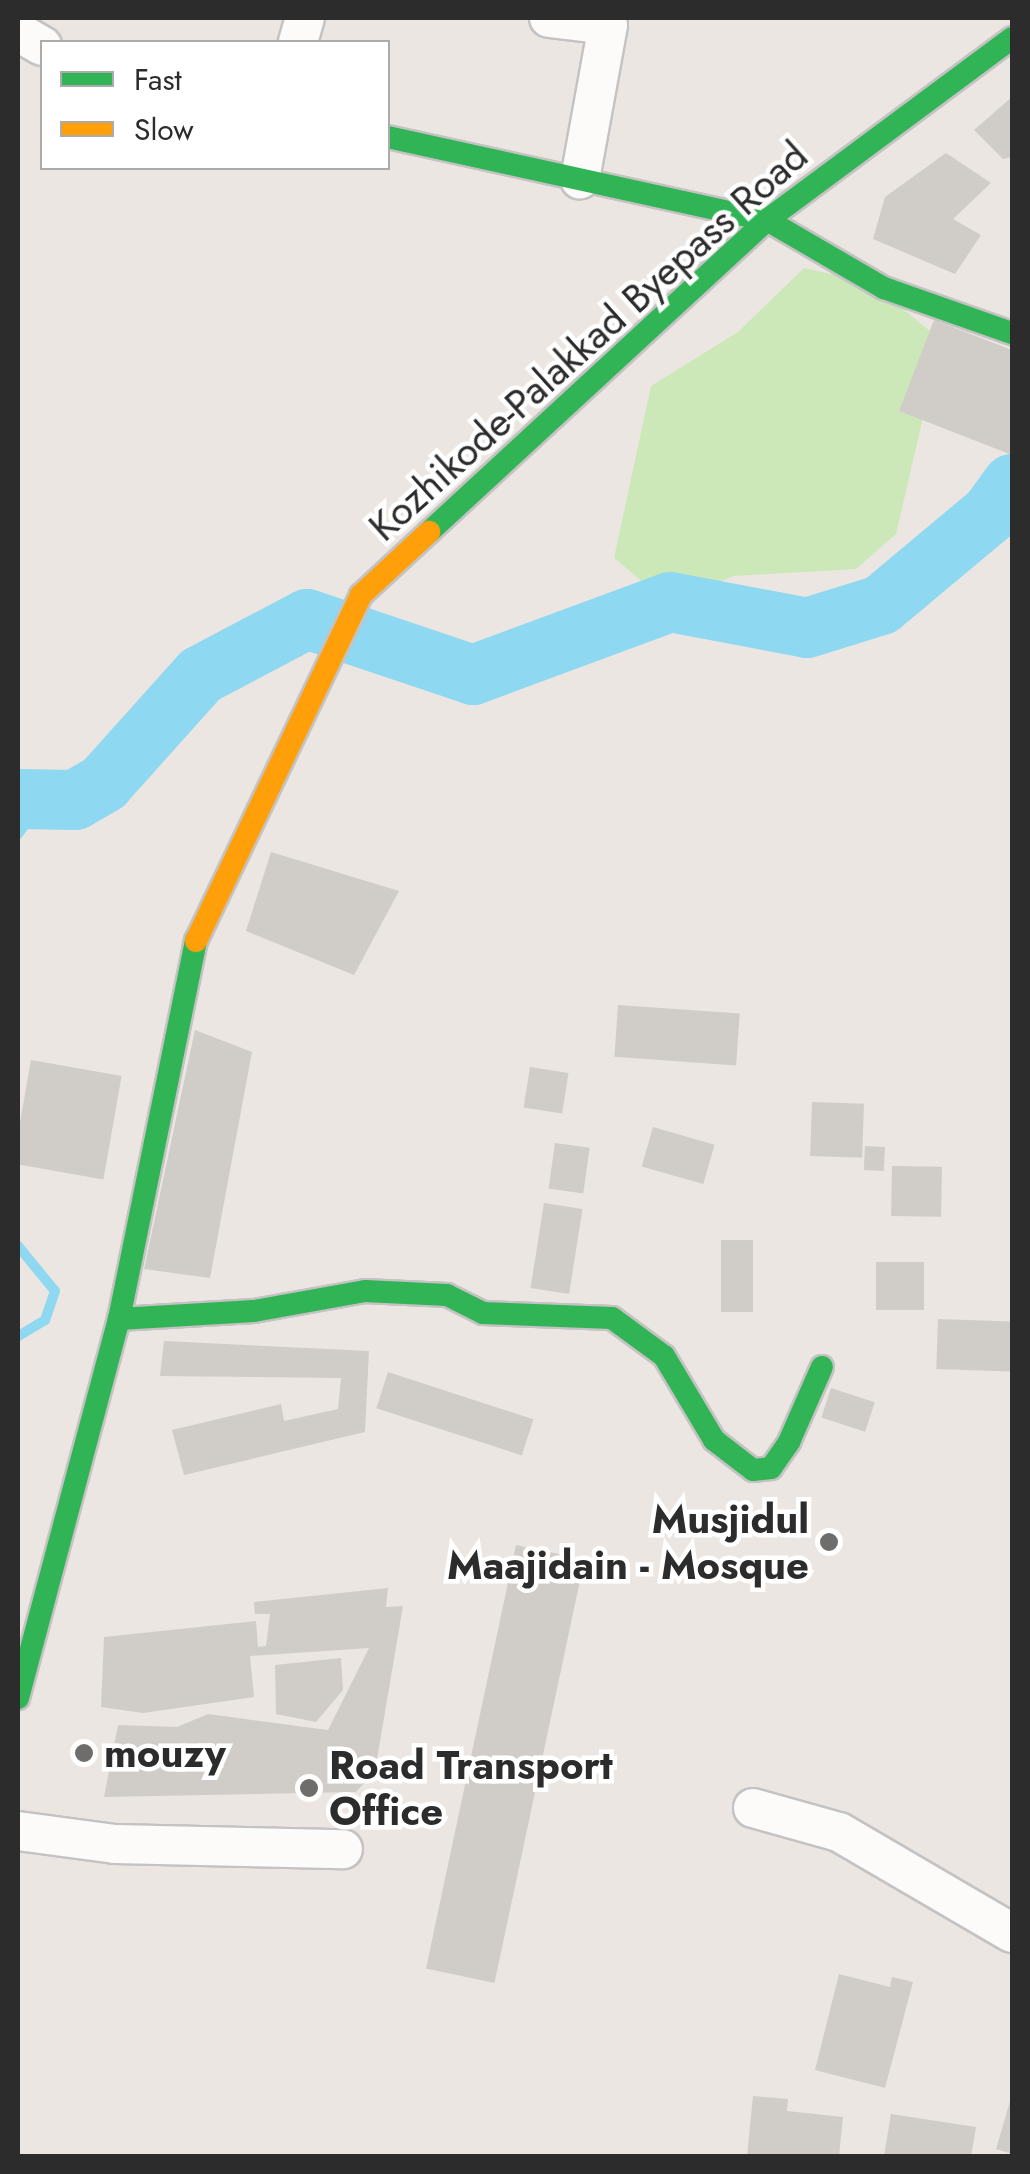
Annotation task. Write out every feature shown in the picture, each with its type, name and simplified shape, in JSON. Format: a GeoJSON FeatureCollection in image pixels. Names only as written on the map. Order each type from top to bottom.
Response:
{"type":"FeatureCollection","features":[{"type":"Feature","properties":{"kind":"main road","name":"Kozhikode-Palakkad Byepass Road"},"geometry":{"type":"LineString","coordinates":[[118,1319],[193,947],[360,595],[767,220],[1012,38]]}},
{"type":"Feature","properties":{"kind":"main road"},"geometry":{"type":"LineString","coordinates":[[390,137],[767,220],[884,288],[1012,333]]}},
{"type":"Feature","properties":{"kind":"main road"},"geometry":{"type":"LineString","coordinates":[[18,1698],[118,1319],[254,1311],[365,1291],[447,1296],[484,1314],[612,1318],[664,1356],[714,1440],[753,1470],[771,1468],[789,1442],[822,1366]]}},
{"type":"Feature","properties":{"kind":"street"},"geometry":{"type":"LineString","coordinates":[[549,18],[608,25],[580,179]]}},
{"type":"Feature","properties":{"kind":"street"},"geometry":{"type":"LineString","coordinates":[[18,32],[40,45]]}},
{"type":"Feature","properties":{"kind":"street"},"geometry":{"type":"LineString","coordinates":[[753,1808],[839,1832],[1012,1933]]}},
{"type":"Feature","properties":{"kind":"street"},"geometry":{"type":"LineString","coordinates":[[18,1832],[115,1844],[344,1850]]}},
{"type":"Feature","properties":{"kind":"green space"},"geometry":{"type":"Polygon","coordinates":[[[804,268],[871,283],[941,340],[896,534],[856,569],[734,576],[668,603],[614,558],[651,386],[738,332],[804,268]]]}},
{"type":"Feature","properties":{"kind":"building"},"geometry":{"type":"Polygon","coordinates":[[[1012,97],[1012,157],[1003,159],[974,130],[1012,97]]]}},
{"type":"Feature","properties":{"kind":"building"},"geometry":{"type":"Polygon","coordinates":[[[946,153],[991,183],[953,219],[981,235],[955,274],[873,239],[885,197],[946,153]]]}},
{"type":"Feature","properties":{"kind":"building"},"geometry":{"type":"Polygon","coordinates":[[[934,320],[1012,350],[1012,455],[899,411],[934,320]]]}},
{"type":"Feature","properties":{"kind":"building"},"geometry":{"type":"Polygon","coordinates":[[[271,852],[399,891],[354,975],[246,931],[271,852]]]}},
{"type":"Feature","properties":{"kind":"building"},"geometry":{"type":"Polygon","coordinates":[[[618,1005],[740,1014],[736,1065],[614,1057],[618,1005]]]}},
{"type":"Feature","properties":{"kind":"building"},"geometry":{"type":"Polygon","coordinates":[[[195,1030],[252,1052],[210,1278],[144,1269],[195,1030]]]}},
{"type":"Feature","properties":{"kind":"building"},"geometry":{"type":"Polygon","coordinates":[[[31,1060],[122,1076],[103,1179],[18,1164],[18,1134],[31,1060]]]}},
{"type":"Feature","properties":{"kind":"building"},"geometry":{"type":"Polygon","coordinates":[[[530,1067],[569,1073],[562,1114],[524,1107],[530,1067]]]}},
{"type":"Feature","properties":{"kind":"building"},"geometry":{"type":"Polygon","coordinates":[[[812,1102],[864,1104],[862,1158],[810,1156],[812,1102]]]}},
{"type":"Feature","properties":{"kind":"building"},"geometry":{"type":"Polygon","coordinates":[[[653,1127],[715,1145],[703,1184],[642,1166],[653,1127]]]}},
{"type":"Feature","properties":{"kind":"building"},"geometry":{"type":"Polygon","coordinates":[[[555,1143],[590,1148],[583,1193],[549,1189],[555,1143]]]}},
{"type":"Feature","properties":{"kind":"building"},"geometry":{"type":"Polygon","coordinates":[[[865,1146],[885,1147],[884,1171],[864,1170],[865,1146]]]}},
{"type":"Feature","properties":{"kind":"building"},"geometry":{"type":"Polygon","coordinates":[[[892,1166],[942,1167],[941,1217],[891,1216],[892,1166]]]}},
{"type":"Feature","properties":{"kind":"building"},"geometry":{"type":"Polygon","coordinates":[[[544,1203],[583,1209],[569,1294],[531,1288],[544,1203]]]}},
{"type":"Feature","properties":{"kind":"building"},"geometry":{"type":"Polygon","coordinates":[[[721,1240],[753,1240],[753,1312],[721,1312],[721,1240]]]}},
{"type":"Feature","properties":{"kind":"building"},"geometry":{"type":"Polygon","coordinates":[[[876,1262],[924,1262],[924,1310],[876,1310],[876,1262]]]}},
{"type":"Feature","properties":{"kind":"building"},"geometry":{"type":"Polygon","coordinates":[[[938,1319],[1012,1322],[1010,1372],[936,1369],[938,1319]]]}},
{"type":"Feature","properties":{"kind":"building"},"geometry":{"type":"Polygon","coordinates":[[[164,1341],[369,1351],[365,1432],[184,1475],[172,1430],[281,1404],[284,1421],[338,1409],[341,1378],[160,1376],[164,1341]]]}},
{"type":"Feature","properties":{"kind":"building"},"geometry":{"type":"Polygon","coordinates":[[[388,1372],[534,1419],[522,1455],[376,1408],[388,1372]]]}},
{"type":"Feature","properties":{"kind":"building"},"geometry":{"type":"Polygon","coordinates":[[[831,1388],[875,1402],[865,1432],[821,1417],[831,1388]]]}},
{"type":"Feature","properties":{"kind":"building"},"geometry":{"type":"Polygon","coordinates":[[[516,1545],[584,1560],[494,1983],[426,1969],[516,1545]]]}},
{"type":"Feature","properties":{"kind":"building"},"geometry":{"type":"Polygon","coordinates":[[[388,1588],[386,1607],[403,1606],[375,1771],[356,1792],[104,1797],[118,1725],[177,1727],[208,1714],[328,1730],[369,1648],[250,1656],[254,1697],[143,1713],[101,1707],[104,1637],[256,1621],[258,1647],[266,1646],[270,1614],[255,1614],[254,1602],[388,1588]]]}},
{"type":"Feature","properties":{"kind":"building"},"geometry":{"type":"Polygon","coordinates":[[[341,1658],[343,1690],[316,1722],[276,1714],[275,1665],[341,1658]]]}},
{"type":"Feature","properties":{"kind":"building"},"geometry":{"type":"Polygon","coordinates":[[[839,1974],[890,1987],[892,1977],[913,1982],[885,2088],[815,2070],[839,1974]]]}},
{"type":"Feature","properties":{"kind":"building"},"geometry":{"type":"Polygon","coordinates":[[[753,2096],[788,2099],[787,2111],[843,2117],[839,2156],[747,2156],[753,2096]]]}},
{"type":"Feature","properties":{"kind":"building"},"geometry":{"type":"Polygon","coordinates":[[[1012,2098],[1012,2154],[996,2149],[1012,2098]]]}},
{"type":"Feature","properties":{"kind":"building"},"geometry":{"type":"Polygon","coordinates":[[[891,2114],[976,2127],[971,2156],[884,2156],[891,2114]]]}},
{"type":"Feature","properties":{"kind":"waterway"},"geometry":{"type":"LineString","coordinates":[[18,799],[75,800],[104,783],[201,675],[307,619],[473,675],[670,602],[807,628],[881,605],[991,513],[1012,484]]}},
{"type":"Feature","properties":{"kind":"waterway"},"geometry":{"type":"LineString","coordinates":[[18,834],[39,806]]}},
{"type":"Feature","properties":{"kind":"waterway"},"geometry":{"type":"LineString","coordinates":[[18,1246],[55,1291],[45,1320],[18,1336]]}},
{"type":"Feature","properties":{"kind":"traffic: fast"},"geometry":{"type":"LineString","coordinates":[[429,532],[767,220],[1012,38]]}},
{"type":"Feature","properties":{"kind":"traffic: fast"},"geometry":{"type":"LineString","coordinates":[[390,137],[767,220],[884,288],[1012,333]]}},
{"type":"Feature","properties":{"kind":"traffic: fast"},"geometry":{"type":"LineString","coordinates":[[18,1698],[119,1319],[196,941]]}},
{"type":"Feature","properties":{"kind":"traffic: fast"},"geometry":{"type":"LineString","coordinates":[[119,1319],[254,1311],[365,1291],[447,1295],[483,1313],[612,1318],[664,1356],[714,1440],[753,1470],[771,1468],[789,1442],[822,1367]]}},
{"type":"Feature","properties":{"kind":"traffic: slow"},"geometry":{"type":"LineString","coordinates":[[196,941],[361,595],[429,532]]}},
{"type":"Feature","properties":{"kind":"place","name":"Musjidul Maajidain - Mosque"},"geometry":{"type":"Point","coordinates":[829,1542]}},
{"type":"Feature","properties":{"kind":"place","name":"mouzy"},"geometry":{"type":"Point","coordinates":[84,1753]}},
{"type":"Feature","properties":{"kind":"place","name":"Road Transport Office"},"geometry":{"type":"Point","coordinates":[309,1788]}}]}
